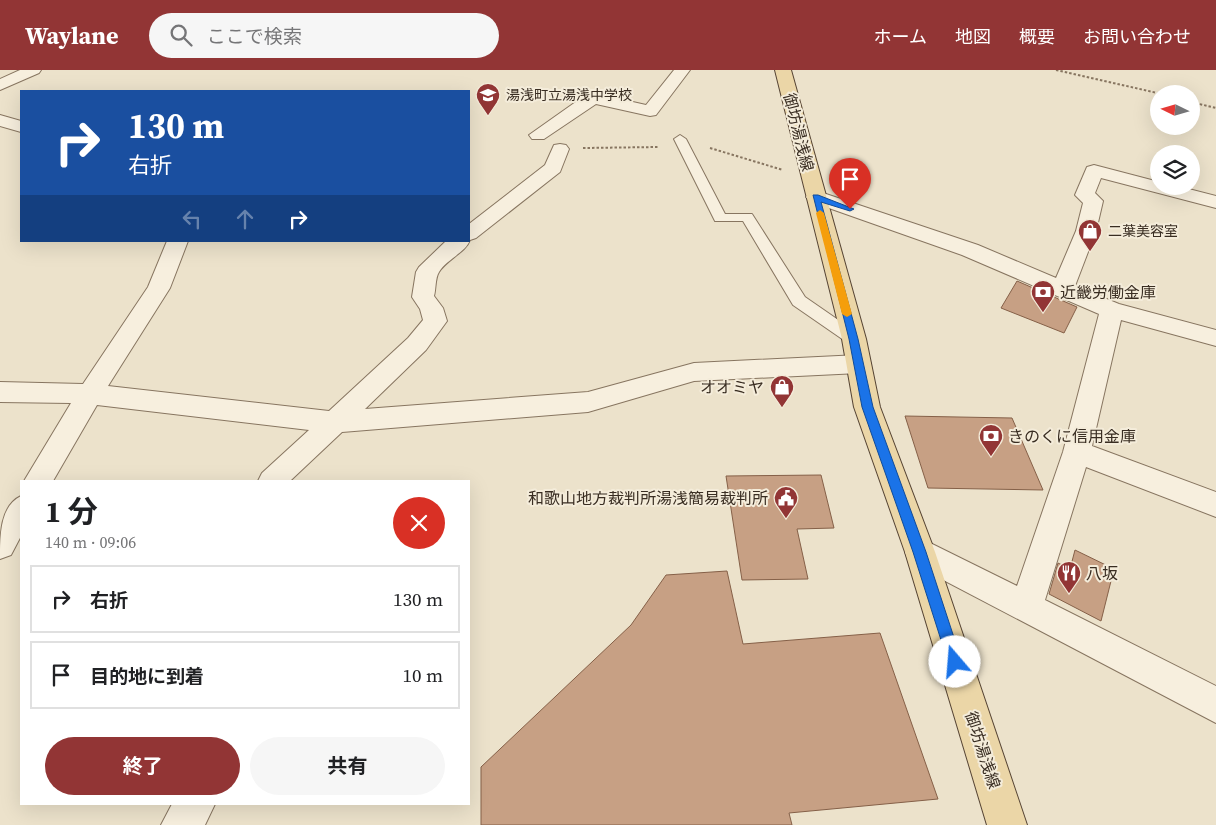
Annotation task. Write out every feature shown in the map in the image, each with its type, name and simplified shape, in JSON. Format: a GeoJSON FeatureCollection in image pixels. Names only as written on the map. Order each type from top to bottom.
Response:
{"type":"FeatureCollection","features":[{"type":"Feature","properties":{"kind":"main road","name":"御坊湯浅線"},"geometry":{"type":"LineString","coordinates":[[783,70],[856,352],[867,407],[920,552],[1007,825]]}},
{"type":"Feature","properties":{"kind":"street"},"geometry":{"type":"LineString","coordinates":[[0,85],[33,70]]}},
{"type":"Feature","properties":{"kind":"street"},"geometry":{"type":"LineString","coordinates":[[538,136],[593,98],[650,111],[682,70]]}},
{"type":"Feature","properties":{"kind":"street"},"geometry":{"type":"LineString","coordinates":[[0,120],[20,127]]}},
{"type":"Feature","properties":{"kind":"street"},"geometry":{"type":"LineString","coordinates":[[470,233],[553,168],[560,149]]}},
{"type":"Feature","properties":{"kind":"street"},"geometry":{"type":"LineString","coordinates":[[1063,289],[1086,231],[1093,201],[1085,195],[1094,171],[1216,202]]}},
{"type":"Feature","properties":{"kind":"street"},"geometry":{"type":"LineString","coordinates":[[816,197],[970,250],[1112,310],[1216,338]]}},
{"type":"Feature","properties":{"kind":"street"},"geometry":{"type":"LineString","coordinates":[[39,480],[90,394],[159,288],[178,242]]}},
{"type":"Feature","properties":{"kind":"street"},"geometry":{"type":"LineString","coordinates":[[273,480],[417,344],[436,321],[431,308],[423,297],[426,272],[442,255],[459,242]]}},
{"type":"Feature","properties":{"kind":"street"},"geometry":{"type":"LineString","coordinates":[[1026,608],[1077,452],[1112,310]]}},
{"type":"Feature","properties":{"kind":"street"},"geometry":{"type":"LineString","coordinates":[[0,392],[90,394],[333,422],[588,402],[694,372],[856,352]]}},
{"type":"Feature","properties":{"kind":"street"},"geometry":{"type":"LineString","coordinates":[[1077,452],[1216,504]]}},
{"type":"Feature","properties":{"kind":"street"},"geometry":{"type":"LineString","coordinates":[[0,545],[20,511]]}},
{"type":"Feature","properties":{"kind":"street"},"geometry":{"type":"LineString","coordinates":[[920,552],[1216,705]]}},
{"type":"Feature","properties":{"kind":"street"},"geometry":{"type":"LineString","coordinates":[[181,825],[195,805]]}},
{"type":"Feature","properties":{"kind":"lane"},"geometry":{"type":"LineString","coordinates":[[680,139],[720,218],[747,216],[799,301],[856,352]]}},
{"type":"Feature","properties":{"kind":"path"},"geometry":{"type":"LineString","coordinates":[[1056,70],[1150,91]]}},
{"type":"Feature","properties":{"kind":"path"},"geometry":{"type":"LineString","coordinates":[[1200,104],[1216,108]]}},
{"type":"Feature","properties":{"kind":"building"},"geometry":{"type":"Polygon","coordinates":[[[1017,281],[1077,307],[1064,333],[1001,308],[1017,281]]]}},
{"type":"Feature","properties":{"kind":"building"},"geometry":{"type":"Polygon","coordinates":[[[905,416],[1012,418],[1043,490],[928,488],[905,416]]]}},
{"type":"Feature","properties":{"kind":"building"},"geometry":{"type":"Polygon","coordinates":[[[821,475],[834,528],[797,529],[808,579],[742,580],[726,476],[821,475]]]}},
{"type":"Feature","properties":{"kind":"building"},"geometry":{"type":"Polygon","coordinates":[[[1075,550],[1114,569],[1101,621],[1049,594],[1058,563],[1070,569],[1075,550]]]}},
{"type":"Feature","properties":{"kind":"building"},"geometry":{"type":"Polygon","coordinates":[[[727,571],[743,644],[880,633],[938,799],[789,813],[792,825],[481,825],[481,767],[631,625],[666,575],[727,571]]]}},
{"type":"Feature","properties":{"kind":"slow traffic"},"geometry":{"type":"LineString","coordinates":[[820,213],[847,314]]}},
{"type":"Feature","properties":{"kind":"place","name":"湯浅町立湯浅中学校"},"geometry":{"type":"Point","coordinates":[488,116]}},
{"type":"Feature","properties":{"kind":"place","name":"二葉美容室"},"geometry":{"type":"Point","coordinates":[1090,252]}},
{"type":"Feature","properties":{"kind":"place","name":"近畿労働金庫"},"geometry":{"type":"Point","coordinates":[1043,313]}},
{"type":"Feature","properties":{"kind":"place","name":"オオミヤ"},"geometry":{"type":"Point","coordinates":[782,408]}},
{"type":"Feature","properties":{"kind":"place","name":"きのくに信用金庫"},"geometry":{"type":"Point","coordinates":[991,457]}},
{"type":"Feature","properties":{"kind":"place","name":"和歌山地方裁判所湯浅簡易裁判所"},"geometry":{"type":"Point","coordinates":[786,519]}},
{"type":"Feature","properties":{"kind":"place","name":"八坂"},"geometry":{"type":"Point","coordinates":[1069,594]}},
{"type":"Feature","properties":{"kind":"route"},"geometry":{"type":"LineString","coordinates":[[850,209],[816,197],[854,339],[867,407],[920,552],[955,662]]}}]}
